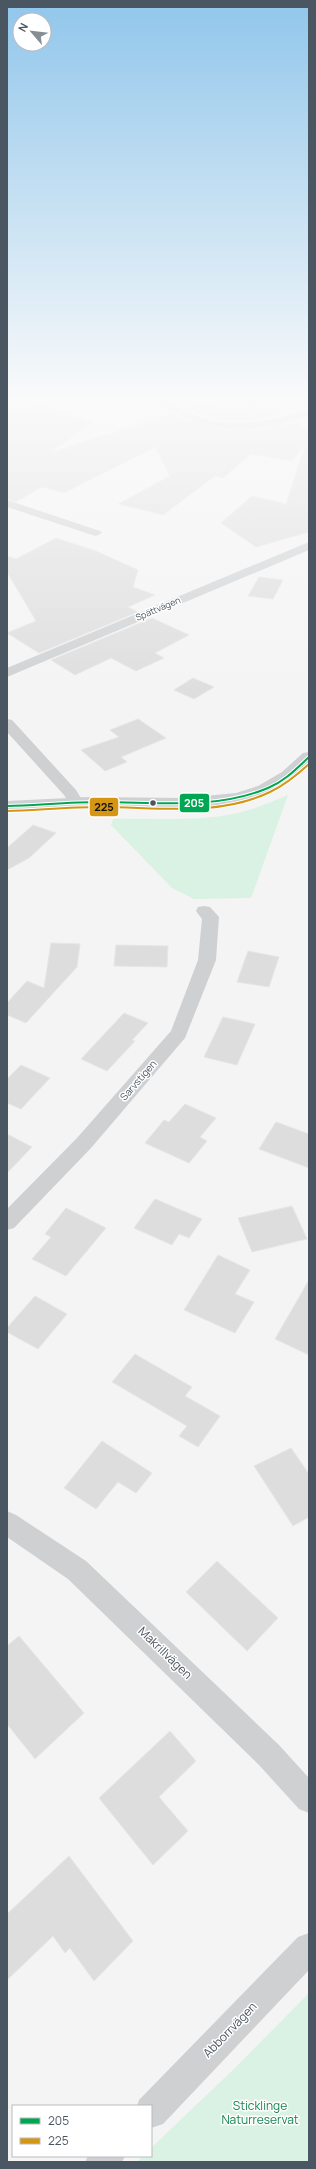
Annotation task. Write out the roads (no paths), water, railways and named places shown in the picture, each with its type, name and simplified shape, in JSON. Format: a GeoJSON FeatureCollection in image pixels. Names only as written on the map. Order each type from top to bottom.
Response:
{"type":"FeatureCollection","features":[{"type":"Feature","properties":{"kind":"street"},"geometry":{"type":"LineString","coordinates":[[7,503],[96,533]]}},
{"type":"Feature","properties":{"kind":"street","name":"Spättvägen"},"geometry":{"type":"LineString","coordinates":[[7,673],[309,546]]}},
{"type":"Feature","properties":{"kind":"street"},"geometry":{"type":"LineString","coordinates":[[7,723],[71,793],[76,802]]}},
{"type":"Feature","properties":{"kind":"street"},"geometry":{"type":"LineString","coordinates":[[7,806],[76,802],[211,803],[244,797],[266,790],[289,776],[308,759]]}},
{"type":"Feature","properties":{"kind":"street","name":"Sarvstigen"},"geometry":{"type":"LineString","coordinates":[[7,1222],[84,1142],[179,1034],[207,960],[211,918],[204,911]]}},
{"type":"Feature","properties":{"kind":"street","name":"Makrillvägen"},"geometry":{"type":"LineString","coordinates":[[7,1523],[82,1575],[269,1755],[309,1799]]}},
{"type":"Feature","properties":{"kind":"street","name":"Abborrvägen"},"geometry":{"type":"LineString","coordinates":[[152,2111],[309,1948]]}},
{"type":"Feature","properties":{"kind":"park label","name":"Sticklinge Naturreservat"},"geometry":{"type":"Point","coordinates":[260,2113]}}]}
